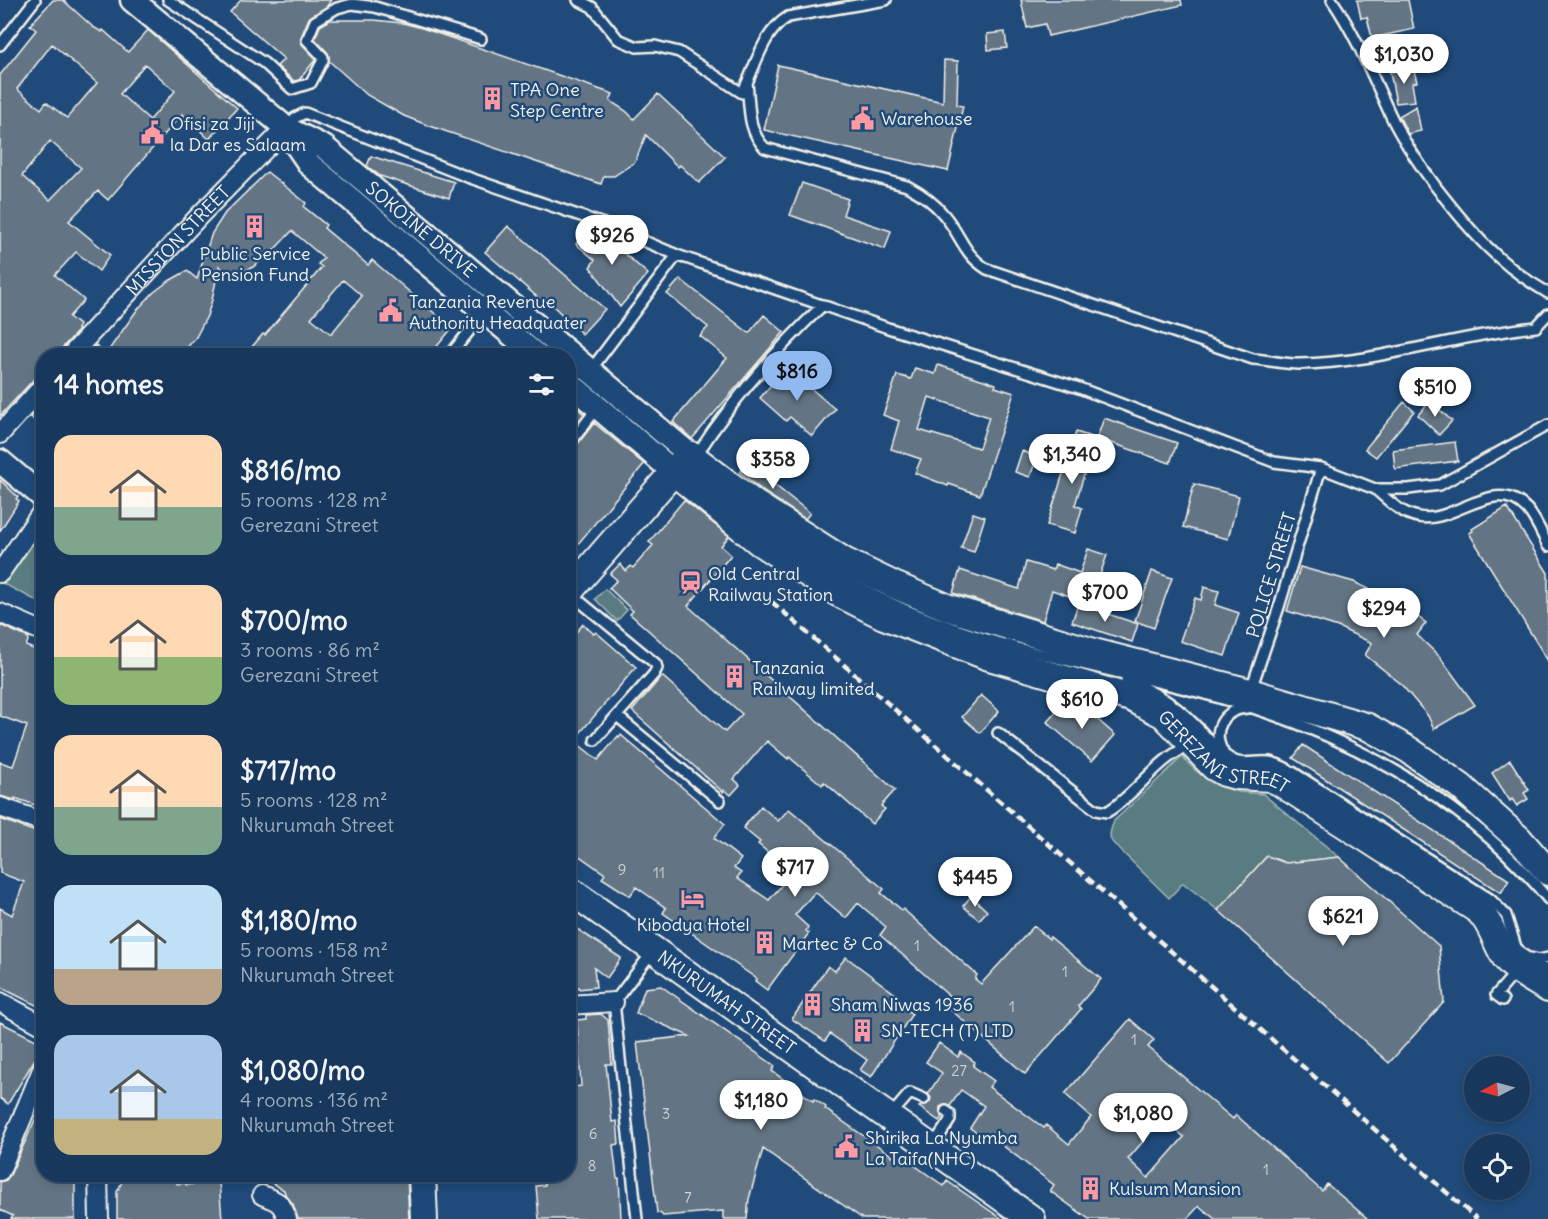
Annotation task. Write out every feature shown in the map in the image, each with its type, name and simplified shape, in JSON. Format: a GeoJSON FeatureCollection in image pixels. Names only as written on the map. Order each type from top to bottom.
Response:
{"type":"FeatureCollection","features":[{"type":"Feature","properties":{"kind":"main road"},"geometry":{"type":"LineString","coordinates":[[576,584],[686,464],[755,504],[844,561],[949,608],[1254,701],[1368,727],[1409,750],[1460,786],[1492,813],[1548,872]]}},
{"type":"Feature","properties":{"kind":"main road","name":"GEREZANI STREET"},"geometry":{"type":"LineString","coordinates":[[686,464],[759,542],[836,592],[884,616],[986,656],[1131,698],[1164,715],[1214,767],[1236,776],[1270,778],[1279,782],[1479,911],[1493,930],[1507,960],[1520,962],[1548,989]]}},
{"type":"Feature","properties":{"kind":"main road","name":"NKURUMAH STREET"},"geometry":{"type":"LineString","coordinates":[[576,895],[1032,1219]]}},
{"type":"Feature","properties":{"kind":"main road"},"geometry":{"type":"LineString","coordinates":[[422,1182],[424,1219]]}},
{"type":"Feature","properties":{"kind":"street","name":"SOKOINE DRIVE"},"geometry":{"type":"LineString","coordinates":[[132,0],[286,128],[324,147],[562,348]]}},
{"type":"Feature","properties":{"kind":"street","name":"SOKOINE DRIVE"},"geometry":{"type":"LineString","coordinates":[[286,128],[310,165],[526,348]]}},
{"type":"Feature","properties":{"kind":"street","name":"MISSION STREET"},"geometry":{"type":"LineString","coordinates":[[77,348],[200,216],[286,128]]}},
{"type":"Feature","properties":{"kind":"street","name":"SOKOINE DRIVE"},"geometry":{"type":"LineString","coordinates":[[576,360],[686,464]]}},
{"type":"Feature","properties":{"kind":"street"},"geometry":{"type":"LineString","coordinates":[[576,389],[598,407],[686,464]]}},
{"type":"Feature","properties":{"kind":"street"},"geometry":{"type":"LineString","coordinates":[[0,434],[36,395]]}},
{"type":"Feature","properties":{"kind":"street"},"geometry":{"type":"LineString","coordinates":[[0,461],[36,491]]}},
{"type":"Feature","properties":{"kind":"street"},"geometry":{"type":"LineString","coordinates":[[0,573],[36,521]]}},
{"type":"Feature","properties":{"kind":"street"},"geometry":{"type":"LineString","coordinates":[[0,613],[36,629]]}},
{"type":"Feature","properties":{"kind":"street"},"geometry":{"type":"LineString","coordinates":[[0,807],[36,819]]}},
{"type":"Feature","properties":{"kind":"street"},"geometry":{"type":"LineString","coordinates":[[0,1002],[36,1022]]}},
{"type":"Feature","properties":{"kind":"street"},"geometry":{"type":"LineString","coordinates":[[576,1004],[614,1002]]}},
{"type":"Feature","properties":{"kind":"street"},"geometry":{"type":"LineString","coordinates":[[0,1171],[36,1084]]}},
{"type":"Feature","properties":{"kind":"street"},"geometry":{"type":"LineString","coordinates":[[98,1182],[99,1219]]}},
{"type":"Feature","properties":{"kind":"street"},"geometry":{"type":"LineString","coordinates":[[262,1195],[278,1202],[284,1208],[287,1219]]}},
{"type":"Feature","properties":{"kind":"lane"},"geometry":{"type":"LineString","coordinates":[[0,45],[36,0]]}},
{"type":"Feature","properties":{"kind":"lane"},"geometry":{"type":"LineString","coordinates":[[168,0],[264,63],[292,88],[311,83],[323,60],[323,57],[307,40],[315,21],[337,8],[352,4],[375,7],[481,39]]}},
{"type":"Feature","properties":{"kind":"lane"},"geometry":{"type":"LineString","coordinates":[[578,0],[592,8],[618,39],[637,47],[655,46],[679,52],[742,93],[771,31],[777,24],[788,17],[886,0]]}},
{"type":"Feature","properties":{"kind":"lane"},"geometry":{"type":"LineString","coordinates":[[1332,0],[1378,84],[1403,140],[1420,166],[1479,240],[1504,264],[1548,293]]}},
{"type":"Feature","properties":{"kind":"lane"},"geometry":{"type":"LineString","coordinates":[[747,83],[752,128],[756,139],[765,148],[907,186],[927,197],[945,216],[974,261],[987,269],[1253,359],[1299,364],[1363,358],[1536,327],[1548,314]]}},
{"type":"Feature","properties":{"kind":"lane"},"geometry":{"type":"LineString","coordinates":[[286,128],[295,118],[305,113],[470,178],[601,223],[677,255],[888,328],[1079,388],[1274,462],[1321,468],[1375,489],[1404,513],[1419,518],[1434,518],[1492,496],[1514,499],[1528,510],[1548,546]]}},
{"type":"Feature","properties":{"kind":"lane"},"geometry":{"type":"LineString","coordinates":[[589,371],[677,255]]}},
{"type":"Feature","properties":{"kind":"lane"},"geometry":{"type":"LineString","coordinates":[[686,464],[752,378],[823,306]]}},
{"type":"Feature","properties":{"kind":"lane"},"geometry":{"type":"LineString","coordinates":[[456,348],[485,312]]}},
{"type":"Feature","properties":{"kind":"lane"},"geometry":{"type":"LineString","coordinates":[[576,436],[598,407]]}},
{"type":"Feature","properties":{"kind":"lane"},"geometry":{"type":"LineString","coordinates":[[1375,489],[1408,489],[1440,485],[1548,425]]}},
{"type":"Feature","properties":{"kind":"lane","name":"POLICE STREET"},"geometry":{"type":"LineString","coordinates":[[1254,701],[1279,607],[1321,468]]}},
{"type":"Feature","properties":{"kind":"lane"},"geometry":{"type":"LineString","coordinates":[[709,485],[797,551],[831,573],[878,598],[934,621],[988,640],[1099,669],[1216,697],[1254,701],[1367,754],[1439,797],[1513,861],[1548,899]]}},
{"type":"Feature","properties":{"kind":"lane"},"geometry":{"type":"LineString","coordinates":[[576,598],[656,664],[657,668],[595,740]]}},
{"type":"Feature","properties":{"kind":"lane"},"geometry":{"type":"LineString","coordinates":[[1099,669],[1152,691],[1173,704],[1193,722],[1210,743],[1229,758],[1246,764],[1267,762],[1278,764],[1291,771],[1490,899],[1509,921],[1520,962]]}},
{"type":"Feature","properties":{"kind":"lane"},"geometry":{"type":"LineString","coordinates":[[1229,758],[1218,743],[1217,734],[1220,725],[1224,717],[1231,712],[1254,701]]}},
{"type":"Feature","properties":{"kind":"lane"},"geometry":{"type":"LineString","coordinates":[[617,716],[720,801]]}},
{"type":"Feature","properties":{"kind":"lane"},"geometry":{"type":"LineString","coordinates":[[998,733],[1096,810],[1107,812],[1120,804],[1177,750],[1192,745]]}},
{"type":"Feature","properties":{"kind":"lane"},"geometry":{"type":"LineString","coordinates":[[637,1219],[614,1002],[654,950]]}},
{"type":"Feature","properties":{"kind":"lane"},"geometry":{"type":"LineString","coordinates":[[1503,1000],[1496,995],[1520,962],[1530,958],[1548,958]]}},
{"type":"Feature","properties":{"kind":"lane"},"geometry":{"type":"LineString","coordinates":[[1520,962],[1548,971]]}},
{"type":"Feature","properties":{"kind":"lane"},"geometry":{"type":"LineString","coordinates":[[889,1117],[908,1094],[913,1093],[924,1099]]}},
{"type":"Feature","properties":{"kind":"lane"},"geometry":{"type":"LineString","coordinates":[[932,1147],[950,1120],[950,1114],[946,1112]]}},
{"type":"Feature","properties":{"kind":"green space"},"geometry":{"type":"Polygon","coordinates":[[[36,528],[36,600],[0,582],[36,528]]]}},
{"type":"Feature","properties":{"kind":"green space"},"geometry":{"type":"Polygon","coordinates":[[[605,589],[627,610],[617,621],[595,599],[605,589]]]}},
{"type":"Feature","properties":{"kind":"green space"},"geometry":{"type":"Polygon","coordinates":[[[1182,757],[1196,771],[1217,785],[1239,792],[1263,794],[1339,857],[1286,863],[1267,856],[1219,911],[1183,883],[1169,898],[1114,844],[1110,833],[1114,821],[1182,757]]]}},
{"type":"Feature","properties":{"kind":"building"},"geometry":{"type":"Polygon","coordinates":[[[53,0],[63,0],[93,27],[102,32],[103,30],[128,52],[148,30],[237,108],[209,139],[182,114],[108,200],[98,191],[69,221],[110,255],[99,271],[76,252],[55,275],[84,300],[69,317],[79,325],[77,329],[79,330],[62,348],[36,348],[36,377],[0,416],[0,75],[36,30],[30,25],[53,0]],[[52,44],[17,89],[41,109],[46,102],[67,118],[97,83],[52,44]],[[145,64],[120,94],[150,120],[175,91],[145,64]],[[50,141],[22,176],[50,200],[81,168],[50,141]]]}},
{"type":"Feature","properties":{"kind":"building"},"geometry":{"type":"Polygon","coordinates":[[[241,0],[331,0],[327,6],[309,18],[301,37],[302,44],[316,59],[299,80],[294,81],[277,66],[284,59],[230,12],[241,0]]]}},
{"type":"Feature","properties":{"kind":"building"},"geometry":{"type":"Polygon","coordinates":[[[1021,0],[1181,0],[1182,5],[1048,36],[1045,24],[1027,28],[1021,0]]]}},
{"type":"Feature","properties":{"kind":"building"},"geometry":{"type":"Polygon","coordinates":[[[1357,0],[1408,0],[1414,29],[1372,38],[1367,17],[1361,18],[1357,0]]]}},
{"type":"Feature","properties":{"kind":"building","name":"TPA One Step Centre"},"geometry":{"type":"Polygon","coordinates":[[[330,20],[374,20],[403,23],[422,28],[613,94],[610,101],[634,119],[658,94],[725,157],[699,183],[680,165],[678,167],[646,135],[635,162],[614,176],[604,176],[601,184],[427,125],[404,116],[367,95],[329,61],[328,53],[315,39],[320,26],[330,20]]]}},
{"type":"Feature","properties":{"kind":"building"},"geometry":{"type":"Polygon","coordinates":[[[1005,32],[1007,48],[988,50],[987,34],[1005,32]]]}},
{"type":"Feature","properties":{"kind":"building","name":"Warehouse"},"geometry":{"type":"Polygon","coordinates":[[[944,60],[958,61],[957,105],[963,106],[948,171],[764,130],[778,65],[943,102],[944,60]]]}},
{"type":"Feature","properties":{"kind":"building"},"geometry":{"type":"Polygon","coordinates":[[[1413,67],[1417,82],[1412,83],[1415,101],[1396,103],[1390,72],[1413,67]]]}},
{"type":"Feature","properties":{"kind":"building"},"geometry":{"type":"Polygon","coordinates":[[[1416,106],[1421,131],[1408,134],[1399,116],[1416,106]]]}},
{"type":"Feature","properties":{"kind":"building"},"geometry":{"type":"Polygon","coordinates":[[[371,156],[454,182],[449,198],[380,176],[367,166],[371,156]]]}},
{"type":"Feature","properties":{"kind":"building"},"geometry":{"type":"Polygon","coordinates":[[[267,172],[306,203],[304,207],[326,225],[324,228],[368,265],[372,260],[452,328],[436,348],[251,348],[263,334],[265,335],[322,267],[318,264],[324,258],[292,231],[273,251],[253,267],[231,277],[219,266],[207,316],[196,337],[187,348],[110,348],[137,310],[154,292],[187,271],[197,279],[212,233],[225,213],[267,172]],[[343,280],[311,318],[331,334],[362,296],[343,280]]]}},
{"type":"Feature","properties":{"kind":"building"},"geometry":{"type":"Polygon","coordinates":[[[802,183],[848,199],[843,215],[891,231],[885,249],[790,215],[802,183]]]}},
{"type":"Feature","properties":{"kind":"building"},"geometry":{"type":"Polygon","coordinates":[[[508,226],[605,309],[582,334],[546,299],[543,302],[485,252],[508,226]]]}},
{"type":"Feature","properties":{"kind":"building"},"geometry":{"type":"Polygon","coordinates":[[[591,227],[648,274],[620,307],[590,267],[595,260],[576,244],[591,227]]]}},
{"type":"Feature","properties":{"kind":"building"},"geometry":{"type":"Polygon","coordinates":[[[680,279],[749,333],[764,315],[784,332],[692,439],[673,422],[727,358],[700,336],[708,327],[667,294],[680,279]]]}},
{"type":"Feature","properties":{"kind":"building"},"geometry":{"type":"Polygon","coordinates":[[[938,365],[996,384],[995,387],[1014,393],[980,495],[915,473],[921,459],[891,449],[899,421],[883,415],[897,375],[911,379],[915,368],[935,374],[938,365]],[[929,397],[919,430],[979,448],[989,417],[929,397]]]}},
{"type":"Feature","properties":{"kind":"building"},"geometry":{"type":"Polygon","coordinates":[[[786,367],[835,409],[812,436],[790,417],[786,421],[760,398],[786,367]]]}},
{"type":"Feature","properties":{"kind":"building"},"geometry":{"type":"Polygon","coordinates":[[[1430,401],[1452,421],[1439,435],[1418,415],[1430,401]]]}},
{"type":"Feature","properties":{"kind":"building"},"geometry":{"type":"Polygon","coordinates":[[[1404,402],[1414,411],[1376,457],[1365,449],[1404,402]]]}},
{"type":"Feature","properties":{"kind":"building"},"geometry":{"type":"Polygon","coordinates":[[[576,407],[584,414],[576,424],[576,407]]]}},
{"type":"Feature","properties":{"kind":"building"},"geometry":{"type":"Polygon","coordinates":[[[36,411],[36,422],[31,417],[36,411]]]}},
{"type":"Feature","properties":{"kind":"building"},"geometry":{"type":"Polygon","coordinates":[[[1104,418],[1177,443],[1170,463],[1097,438],[1104,418]]]}},
{"type":"Feature","properties":{"kind":"building"},"geometry":{"type":"Polygon","coordinates":[[[594,423],[644,464],[576,546],[576,446],[594,423]]]}},
{"type":"Feature","properties":{"kind":"building"},"geometry":{"type":"Polygon","coordinates":[[[1076,432],[1095,438],[1075,505],[1082,508],[1075,533],[1047,525],[1076,432]]]}},
{"type":"Feature","properties":{"kind":"building"},"geometry":{"type":"Polygon","coordinates":[[[1455,442],[1458,461],[1395,469],[1393,450],[1455,442]]]}},
{"type":"Feature","properties":{"kind":"building"},"geometry":{"type":"Polygon","coordinates":[[[1022,451],[1037,457],[1030,477],[1015,472],[1022,451]]]}},
{"type":"Feature","properties":{"kind":"building"},"geometry":{"type":"Polygon","coordinates":[[[749,462],[810,513],[805,519],[764,492],[740,472],[749,462]]]}},
{"type":"Feature","properties":{"kind":"building"},"geometry":{"type":"Polygon","coordinates":[[[0,480],[18,497],[16,499],[19,501],[0,531],[0,480]]]}},
{"type":"Feature","properties":{"kind":"building"},"geometry":{"type":"Polygon","coordinates":[[[1194,484],[1239,496],[1228,539],[1183,527],[1194,484]]]}},
{"type":"Feature","properties":{"kind":"building"},"geometry":{"type":"Polygon","coordinates":[[[684,500],[729,536],[721,546],[731,555],[688,606],[895,790],[881,806],[885,809],[872,824],[824,782],[822,785],[767,741],[734,779],[740,785],[731,795],[724,790],[723,792],[632,711],[662,676],[725,732],[742,714],[630,614],[633,611],[609,588],[617,580],[610,574],[620,564],[626,571],[631,566],[633,568],[653,545],[649,542],[684,500]]]}},
{"type":"Feature","properties":{"kind":"building"},"geometry":{"type":"Polygon","coordinates":[[[1507,507],[1548,573],[1548,661],[1469,533],[1507,507]]]}},
{"type":"Feature","properties":{"kind":"building"},"geometry":{"type":"Polygon","coordinates":[[[973,513],[985,517],[974,552],[961,548],[973,513]]]}},
{"type":"Feature","properties":{"kind":"building"},"geometry":{"type":"Polygon","coordinates":[[[1088,549],[1107,555],[1090,603],[1052,590],[1043,621],[953,593],[960,570],[1019,589],[1026,562],[1053,570],[1055,564],[1080,573],[1088,549]]]}},
{"type":"Feature","properties":{"kind":"building"},"geometry":{"type":"Polygon","coordinates":[[[1300,567],[1354,582],[1399,602],[1415,613],[1426,623],[1417,635],[1440,657],[1475,705],[1434,729],[1428,716],[1400,683],[1365,655],[1372,643],[1338,627],[1287,611],[1300,567]]]}},
{"type":"Feature","properties":{"kind":"building"},"geometry":{"type":"Polygon","coordinates":[[[1152,571],[1172,578],[1154,628],[1135,621],[1152,571]]]}},
{"type":"Feature","properties":{"kind":"building"},"geometry":{"type":"Polygon","coordinates":[[[1204,587],[1219,591],[1215,605],[1239,613],[1225,656],[1180,641],[1195,598],[1201,600],[1204,587]]]}},
{"type":"Feature","properties":{"kind":"building"},"geometry":{"type":"Polygon","coordinates":[[[1078,604],[1138,624],[1132,642],[1072,622],[1078,604]]]}},
{"type":"Feature","properties":{"kind":"building"},"geometry":{"type":"Polygon","coordinates":[[[583,624],[594,634],[596,632],[636,667],[580,733],[576,730],[576,632],[583,624]]]}},
{"type":"Feature","properties":{"kind":"building"},"geometry":{"type":"Polygon","coordinates":[[[0,625],[29,638],[26,646],[36,650],[36,805],[0,796],[0,762],[13,766],[27,726],[0,716],[0,625]]]}},
{"type":"Feature","properties":{"kind":"building"},"geometry":{"type":"Polygon","coordinates":[[[981,695],[999,711],[980,733],[962,717],[981,695]]]}},
{"type":"Feature","properties":{"kind":"building"},"geometry":{"type":"Polygon","coordinates":[[[1075,704],[1080,704],[1115,735],[1092,761],[1047,722],[1061,706],[1068,712],[1075,704]]]}},
{"type":"Feature","properties":{"kind":"building"},"geometry":{"type":"Polygon","coordinates":[[[621,735],[725,824],[714,838],[741,859],[734,868],[741,873],[737,878],[769,900],[792,873],[743,828],[761,806],[778,821],[789,809],[884,889],[881,893],[903,909],[977,975],[975,979],[981,984],[1034,926],[1101,979],[1078,1006],[1081,1009],[1025,1074],[943,1003],[949,996],[880,935],[886,927],[858,903],[846,918],[815,892],[795,915],[808,927],[806,931],[809,933],[767,990],[755,981],[757,979],[663,913],[666,908],[636,887],[630,896],[602,878],[605,874],[576,854],[576,746],[578,744],[598,760],[618,736],[619,738],[621,735]]]}},
{"type":"Feature","properties":{"kind":"building"},"geometry":{"type":"Polygon","coordinates":[[[1303,745],[1509,880],[1501,893],[1293,758],[1303,745]]]}},
{"type":"Feature","properties":{"kind":"building"},"geometry":{"type":"Polygon","coordinates":[[[1510,760],[1529,790],[1524,793],[1528,799],[1517,806],[1512,799],[1510,801],[1492,773],[1510,760]]]}},
{"type":"Feature","properties":{"kind":"building"},"geometry":{"type":"Polygon","coordinates":[[[0,819],[36,832],[36,1005],[0,987],[0,908],[12,915],[24,882],[0,873],[0,819]]]}},
{"type":"Feature","properties":{"kind":"building"},"geometry":{"type":"Polygon","coordinates":[[[1267,856],[1286,863],[1339,857],[1439,946],[1444,1002],[1389,1063],[1218,910],[1267,856]]]}},
{"type":"Feature","properties":{"kind":"building"},"geometry":{"type":"Polygon","coordinates":[[[971,896],[987,911],[979,920],[963,906],[971,896]]]}},
{"type":"Feature","properties":{"kind":"building"},"geometry":{"type":"Polygon","coordinates":[[[576,928],[621,958],[607,978],[594,968],[596,987],[579,989],[576,987],[576,928]]]}},
{"type":"Feature","properties":{"kind":"building"},"geometry":{"type":"Polygon","coordinates":[[[846,957],[898,996],[894,1001],[912,1014],[871,1077],[860,1070],[867,1060],[830,1034],[825,1041],[792,1019],[828,966],[835,971],[846,957]]]}},
{"type":"Feature","properties":{"kind":"building"},"geometry":{"type":"Polygon","coordinates":[[[661,986],[775,1066],[772,1071],[897,1159],[900,1155],[944,1186],[947,1181],[1002,1219],[863,1219],[763,1149],[749,1199],[747,1219],[723,1219],[723,1211],[663,1216],[657,1213],[637,1042],[689,1036],[636,1013],[645,988],[661,986]]]}},
{"type":"Feature","properties":{"kind":"building"},"geometry":{"type":"Polygon","coordinates":[[[601,1014],[608,1020],[612,1064],[606,1064],[612,1122],[617,1121],[619,1144],[613,1145],[617,1178],[619,1178],[621,1219],[539,1219],[536,1186],[545,1185],[545,1182],[576,1182],[576,1087],[581,1086],[577,1020],[586,1019],[586,1015],[601,1014]]]}},
{"type":"Feature","properties":{"kind":"building"},"geometry":{"type":"Polygon","coordinates":[[[1130,1019],[1154,1040],[1148,1047],[1233,1119],[1236,1115],[1322,1191],[1327,1184],[1368,1219],[1215,1219],[1199,1206],[1187,1219],[1089,1219],[1050,1191],[1054,1185],[989,1135],[986,1139],[970,1128],[984,1106],[961,1090],[950,1106],[940,1107],[942,1117],[939,1121],[919,1107],[930,1102],[931,1098],[928,1094],[942,1073],[926,1062],[939,1043],[958,1057],[961,1052],[975,1062],[973,1066],[994,1081],[989,1087],[1044,1128],[1046,1125],[1069,1144],[1091,1117],[1065,1094],[1130,1019]],[[1163,1118],[1128,1159],[1148,1178],[1184,1137],[1163,1118]]]}},
{"type":"Feature","properties":{"kind":"building"},"geometry":{"type":"Polygon","coordinates":[[[0,1022],[36,1040],[36,1057],[8,1104],[0,1098],[0,1022]]]}},
{"type":"Feature","properties":{"kind":"building"},"geometry":{"type":"Polygon","coordinates":[[[36,1118],[36,1182],[75,1182],[75,1219],[11,1219],[13,1216],[0,1210],[0,1182],[6,1180],[36,1118]]]}},
{"type":"Feature","properties":{"kind":"building"},"geometry":{"type":"Polygon","coordinates":[[[122,1182],[177,1182],[177,1184],[186,1183],[186,1185],[219,1182],[222,1219],[117,1219],[117,1192],[122,1182]]]}},
{"type":"Feature","properties":{"kind":"building"},"geometry":{"type":"Polygon","coordinates":[[[270,1182],[407,1182],[409,1219],[298,1219],[293,1204],[284,1190],[270,1182]]]}},
{"type":"Feature","properties":{"kind":"railway"},"geometry":{"type":"LineString","coordinates":[[772,602],[1477,1219]]}},
{"type":"Feature","properties":{"kind":"place","name":"TPA One Step Centre"},"geometry":{"type":"Point","coordinates":[492,99]}},
{"type":"Feature","properties":{"kind":"place","name":"Warehouse"},"geometry":{"type":"Point","coordinates":[863,118]}},
{"type":"Feature","properties":{"kind":"place","name":"Ofisi za Jiji la Dar es Salaam"},"geometry":{"type":"Point","coordinates":[152,133]}},
{"type":"Feature","properties":{"kind":"place","name":"Public Service Pension Fund"},"geometry":{"type":"Point","coordinates":[255,227]}},
{"type":"Feature","properties":{"kind":"place","name":"Tanzania Revenue Authority Headquater"},"geometry":{"type":"Point","coordinates":[391,311]}},
{"type":"Feature","properties":{"kind":"place","name":"Old Central Railway Station"},"geometry":{"type":"Point","coordinates":[690,583]}},
{"type":"Feature","properties":{"kind":"place","name":"Tanzania Railway limited"},"geometry":{"type":"Point","coordinates":[734,677]}},
{"type":"Feature","properties":{"kind":"place","name":"Kibodya Hotel"},"geometry":{"type":"Point","coordinates":[693,898]}},
{"type":"Feature","properties":{"kind":"place","name":"Martec & Co"},"geometry":{"type":"Point","coordinates":[764,943]}},
{"type":"Feature","properties":{"kind":"place","name":"Sham Niwas 1936"},"geometry":{"type":"Point","coordinates":[813,1004]}},
{"type":"Feature","properties":{"kind":"place","name":"SN-TECH (T) LTD"},"geometry":{"type":"Point","coordinates":[863,1030]}},
{"type":"Feature","properties":{"kind":"place","name":"Shirika La Nyumba La Taifa(NHC)"},"geometry":{"type":"Point","coordinates":[847,1147]}},
{"type":"Feature","properties":{"kind":"place","name":"Kulsum Mansion"},"geometry":{"type":"Point","coordinates":[1091,1188]}}]}
